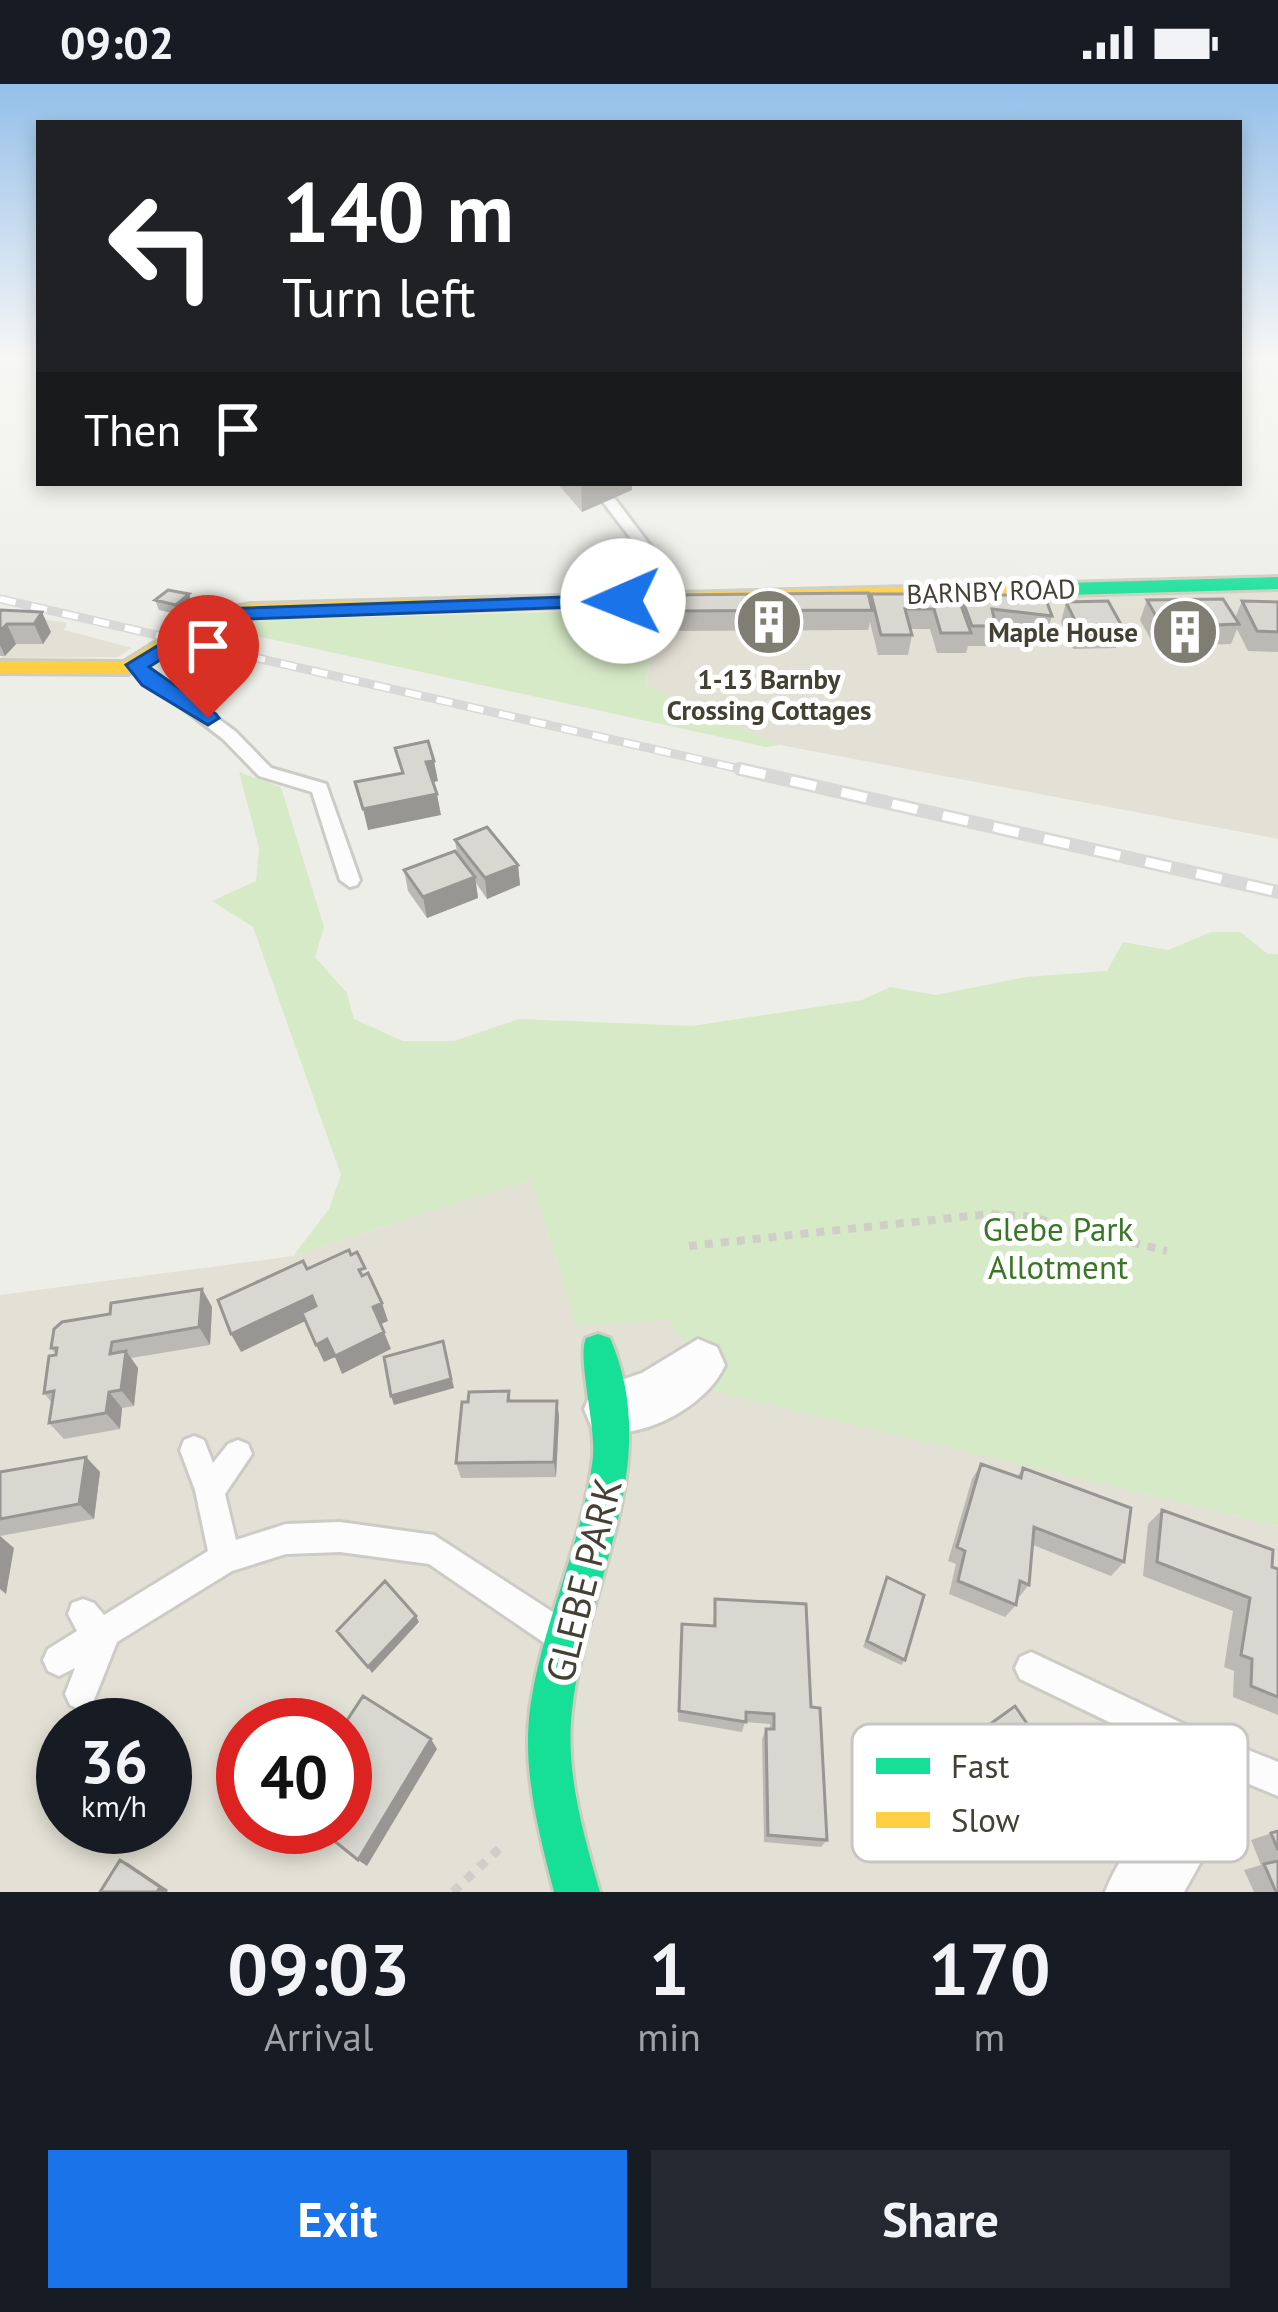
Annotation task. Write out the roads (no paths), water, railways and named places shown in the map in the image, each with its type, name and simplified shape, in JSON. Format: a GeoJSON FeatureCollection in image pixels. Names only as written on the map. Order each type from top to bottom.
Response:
{"type":"FeatureCollection","features":[{"type":"Feature","properties":{"kind":"street","name":"BARNBY ROAD"},"geometry":{"type":"LineString","coordinates":[[0,667],[96,671],[137,665],[207,618],[230,612],[1278,584]]}},
{"type":"Feature","properties":{"kind":"street","name":"GLEBE PARK"},"geometry":{"type":"LineString","coordinates":[[577,1892],[551,1777],[551,1711],[564,1638],[604,1508],[614,1455],[612,1408],[598,1349]]}},
{"type":"Feature","properties":{"kind":"street"},"geometry":{"type":"LineString","coordinates":[[612,1408],[654,1397],[680,1383],[698,1365]]}},
{"type":"Feature","properties":{"kind":"lane"},"geometry":{"type":"LineString","coordinates":[[610,502],[655,561],[669,599]]}},
{"type":"Feature","properties":{"kind":"lane"},"geometry":{"type":"LineString","coordinates":[[137,665],[229,735],[265,772],[320,788],[350,880]]}},
{"type":"Feature","properties":{"kind":"lane"},"geometry":{"type":"LineString","coordinates":[[194,1450],[210,1490],[224,1558]]}},
{"type":"Feature","properties":{"kind":"lane"},"geometry":{"type":"LineString","coordinates":[[210,1490],[238,1454]]}},
{"type":"Feature","properties":{"kind":"lane"},"geometry":{"type":"LineString","coordinates":[[59,1660],[93,1625],[224,1558],[286,1539],[407,1543],[453,1562],[564,1638]]}},
{"type":"Feature","properties":{"kind":"lane"},"geometry":{"type":"LineString","coordinates":[[81,1694],[93,1625]]}},
{"type":"Feature","properties":{"kind":"lane"},"geometry":{"type":"LineString","coordinates":[[1030,1668],[1148,1724]]}},
{"type":"Feature","properties":{"kind":"lane"},"geometry":{"type":"LineString","coordinates":[[1248,1767],[1278,1779]]}},
{"type":"Feature","properties":{"kind":"railway"},"geometry":{"type":"LineString","coordinates":[[0,599],[753,772]]}},
{"type":"Feature","properties":{"kind":"railway"},"geometry":{"type":"LineString","coordinates":[[740,769],[1278,892]]}},
{"type":"Feature","properties":{"kind":"place","name":"1-13 Barnby Crossing Cottages"},"geometry":{"type":"Point","coordinates":[769,622]}},
{"type":"Feature","properties":{"kind":"place","name":"Maple House"},"geometry":{"type":"Point","coordinates":[1185,632]}},
{"type":"Feature","properties":{"kind":"park label","name":"Glebe Park Allotment"},"geometry":{"type":"Point","coordinates":[1058,1247]}}]}
